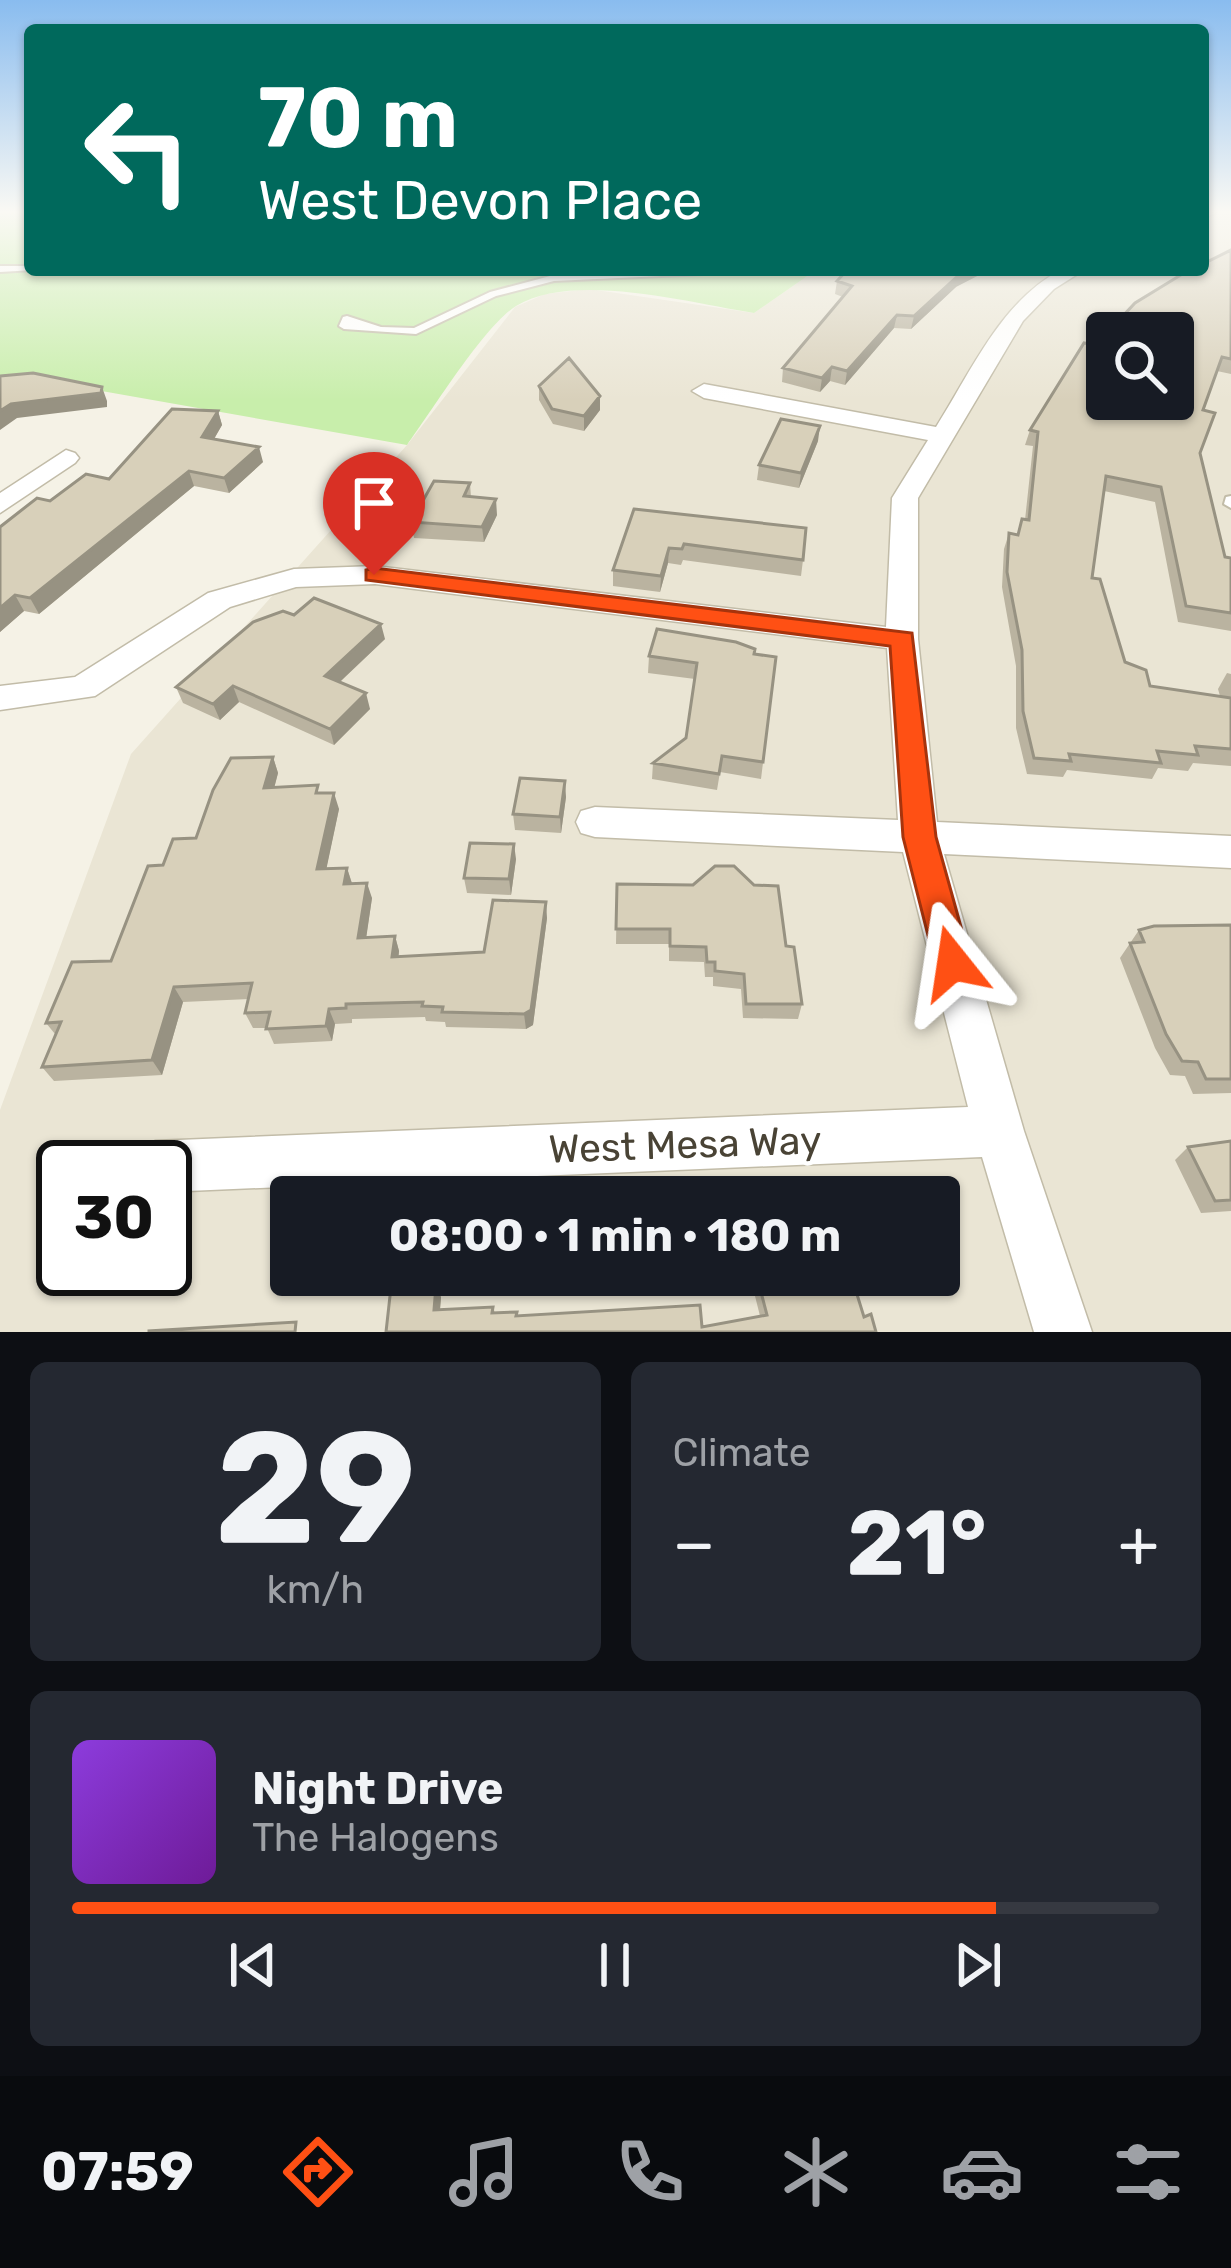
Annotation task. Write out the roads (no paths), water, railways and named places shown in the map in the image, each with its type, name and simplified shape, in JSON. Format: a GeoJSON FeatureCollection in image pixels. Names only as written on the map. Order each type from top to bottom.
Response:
{"type":"FeatureCollection","features":[{"type":"Feature","properties":{"kind":"street"},"geometry":{"type":"LineString","coordinates":[[1063,1332],[999,1131],[920,837],[902,639],[905,498],[1015,318],[1047,285],[1064,276]]}},
{"type":"Feature","properties":{"kind":"street"},"geometry":{"type":"LineString","coordinates":[[704,391],[943,436]]}},
{"type":"Feature","properties":{"kind":"street"},"geometry":{"type":"LineString","coordinates":[[0,505],[66,458]]}},
{"type":"Feature","properties":{"kind":"street"},"geometry":{"type":"LineString","coordinates":[[0,698],[83,688],[219,599],[293,578],[374,575],[902,639]]}},
{"type":"Feature","properties":{"kind":"street"},"geometry":{"type":"LineString","coordinates":[[595,822],[1231,852]]}},
{"type":"Feature","properties":{"kind":"street","name":"West Mesa Way"},"geometry":{"type":"LineString","coordinates":[[192,1165],[999,1131]]}},
{"type":"Feature","properties":{"kind":"lane"},"geometry":{"type":"LineString","coordinates":[[380,330],[416,331],[493,294],[554,278],[671,276]]}}]}
